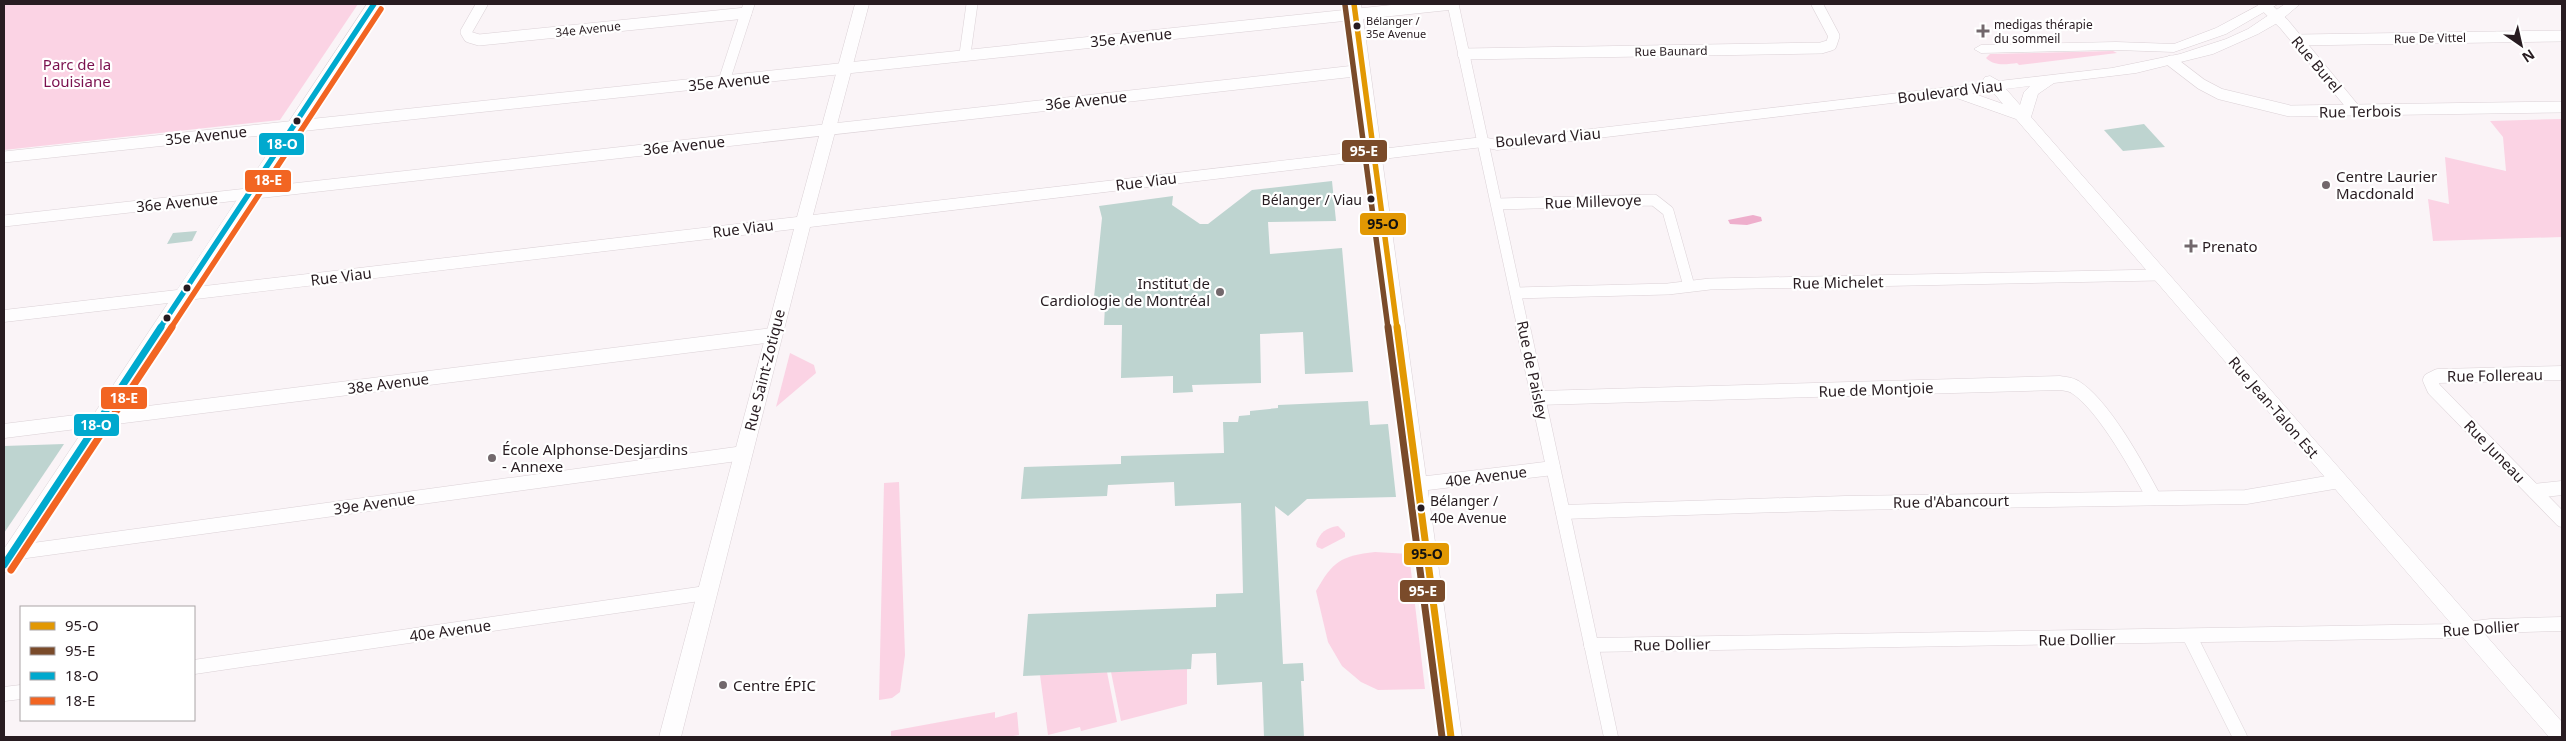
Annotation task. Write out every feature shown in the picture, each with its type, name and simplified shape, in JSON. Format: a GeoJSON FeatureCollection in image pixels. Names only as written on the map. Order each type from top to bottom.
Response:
{"type":"FeatureCollection","features":[{"type":"Feature","properties":{"kind":"main road"},"geometry":{"type":"LineString","coordinates":[[6,557],[101,419],[181,294],[374,4]]}},
{"type":"Feature","properties":{"kind":"main road","name":"Rue Saint-Zotique"},"geometry":{"type":"LineString","coordinates":[[670,737],[773,334],[827,128],[862,4]]}},
{"type":"Feature","properties":{"kind":"main road","name":"Boulevard Viau"},"geometry":{"type":"LineString","coordinates":[[1483,142],[1497,145],[1949,92],[1990,81],[2049,79],[2130,69],[2172,55],[2236,40],[2277,17],[2293,4]]}},
{"type":"Feature","properties":{"kind":"main road","name":"Boulevard Viau"},"geometry":{"type":"LineString","coordinates":[[1483,142],[1496,134],[1990,81],[2123,59],[2172,55],[2221,32],[2266,5]]}},
{"type":"Feature","properties":{"kind":"main road"},"geometry":{"type":"LineString","coordinates":[[1355,9],[1451,737]]}},
{"type":"Feature","properties":{"kind":"main road"},"geometry":{"type":"LineString","coordinates":[[2116,46],[2124,49],[2129,54],[2123,59]]}},
{"type":"Feature","properties":{"kind":"main road","name":"Boulevard Viau"},"geometry":{"type":"LineString","coordinates":[[1981,49],[2116,46],[2172,55]]}},
{"type":"Feature","properties":{"kind":"main road"},"geometry":{"type":"LineString","coordinates":[[1949,92],[1982,101],[2023,118],[2031,92],[2049,79]]}},
{"type":"Feature","properties":{"kind":"main road","name":"Rue Jean-Talon Est"},"geometry":{"type":"LineString","coordinates":[[1990,81],[2562,737]]}},
{"type":"Feature","properties":{"kind":"main road","name":"Rue Viau"},"geometry":{"type":"LineString","coordinates":[[4,316],[1483,142]]}},
{"type":"Feature","properties":{"kind":"street","name":"34e Avenue"},"geometry":{"type":"LineString","coordinates":[[482,4],[466,32],[469,38],[479,40],[748,8]]}},
{"type":"Feature","properties":{"kind":"street"},"geometry":{"type":"LineString","coordinates":[[965,54],[972,4]]}},
{"type":"Feature","properties":{"kind":"street","name":"35e Avenue"},"geometry":{"type":"LineString","coordinates":[[4,157],[845,68],[1355,9],[1453,4]]}},
{"type":"Feature","properties":{"kind":"street","name":"Rue de Paisley"},"geometry":{"type":"LineString","coordinates":[[1453,4],[1611,737]]}},
{"type":"Feature","properties":{"kind":"street","name":"Rue Baunard"},"geometry":{"type":"LineString","coordinates":[[1463,54],[1821,48],[1831,45],[1834,36],[1817,4]]}},
{"type":"Feature","properties":{"kind":"street","name":"Rue Burel"},"geometry":{"type":"LineString","coordinates":[[2266,5],[2298,40],[2356,111]]}},
{"type":"Feature","properties":{"kind":"street"},"geometry":{"type":"LineString","coordinates":[[724,81],[748,8]]}},
{"type":"Feature","properties":{"kind":"street","name":"Rue De Vittel"},"geometry":{"type":"LineString","coordinates":[[2298,40],[2562,36]]}},
{"type":"Feature","properties":{"kind":"street","name":"Rue Terbois"},"geometry":{"type":"LineString","coordinates":[[2172,55],[2201,84],[2237,100],[2290,111],[2562,107]]}},
{"type":"Feature","properties":{"kind":"street","name":"36e Avenue"},"geometry":{"type":"LineString","coordinates":[[4,221],[827,128],[1364,70]]}},
{"type":"Feature","properties":{"kind":"street","name":"Rue Millevoye"},"geometry":{"type":"LineString","coordinates":[[1497,204],[1654,200],[1668,211],[1689,286]]}},
{"type":"Feature","properties":{"kind":"street","name":"Rue Michelet"},"geometry":{"type":"LineString","coordinates":[[1516,293],[1689,286],[2160,275]]}},
{"type":"Feature","properties":{"kind":"street","name":"38e Avenue"},"geometry":{"type":"LineString","coordinates":[[4,431],[773,334]]}},
{"type":"Feature","properties":{"kind":"street","name":"Rue Follereau"},"geometry":{"type":"LineString","coordinates":[[2430,380],[2438,376],[2562,373]]}},
{"type":"Feature","properties":{"kind":"street","name":"Rue Juneau"},"geometry":{"type":"LineString","coordinates":[[2430,380],[2434,389],[2562,520]]}},
{"type":"Feature","properties":{"kind":"street","name":"Rue de Montjoie"},"geometry":{"type":"LineString","coordinates":[[1538,398],[2067,384],[2080,390],[2090,400],[2129,452],[2154,498]]}},
{"type":"Feature","properties":{"kind":"street","name":"39e Avenue"},"geometry":{"type":"LineString","coordinates":[[6,557],[744,453]]}},
{"type":"Feature","properties":{"kind":"street","name":"40e Avenue"},"geometry":{"type":"LineString","coordinates":[[1419,484],[1553,468]]}},
{"type":"Feature","properties":{"kind":"street","name":"Rue d'Abancourt"},"geometry":{"type":"LineString","coordinates":[[1563,512],[1845,503],[2256,496],[2339,481]]}},
{"type":"Feature","properties":{"kind":"street"},"geometry":{"type":"LineString","coordinates":[[2534,492],[2562,488]]}},
{"type":"Feature","properties":{"kind":"street","name":"40e Avenue"},"geometry":{"type":"LineString","coordinates":[[195,667],[706,593]]}},
{"type":"Feature","properties":{"kind":"street","name":"Rue Dollier"},"geometry":{"type":"LineString","coordinates":[[1591,645],[2190,637],[2468,630],[2490,626],[2562,624]]}},
{"type":"Feature","properties":{"kind":"street"},"geometry":{"type":"LineString","coordinates":[[2190,637],[2240,737]]}},
{"type":"Feature","properties":{"kind":"street"},"geometry":{"type":"LineString","coordinates":[[4,694],[20,692]]}},
{"type":"Feature","properties":{"kind":"green space","name":"Parc de la Louisiane"},"geometry":{"type":"Polygon","coordinates":[[[4,4],[358,4],[280,120],[4,150],[4,4]]]}},
{"type":"Feature","properties":{"kind":"green space"},"geometry":{"type":"Polygon","coordinates":[[[2113,51],[2117,53],[2019,65],[2017,63],[1997,64],[1986,58],[1990,54],[2113,51]]]}},
{"type":"Feature","properties":{"kind":"green space"},"geometry":{"type":"Polygon","coordinates":[[[2562,119],[2562,237],[2433,241],[2428,199],[2449,204],[2445,157],[2506,171],[2503,137],[2490,121],[2562,119]]]}},
{"type":"Feature","properties":{"kind":"green space"},"geometry":{"type":"Polygon","coordinates":[[[790,353],[814,365],[816,373],[776,407],[790,353]]]}},
{"type":"Feature","properties":{"kind":"green space"},"geometry":{"type":"Polygon","coordinates":[[[899,482],[905,655],[900,692],[892,698],[879,700],[884,483],[899,482]]]}},
{"type":"Feature","properties":{"kind":"green space"},"geometry":{"type":"Polygon","coordinates":[[[1338,526],[1345,533],[1345,537],[1322,549],[1317,547],[1316,544],[1319,536],[1327,529],[1338,526]]]}},
{"type":"Feature","properties":{"kind":"green space"},"geometry":{"type":"Polygon","coordinates":[[[1375,552],[1409,554],[1425,689],[1378,690],[1361,682],[1342,666],[1328,642],[1316,591],[1328,573],[1339,562],[1346,558],[1375,552]]]}},
{"type":"Feature","properties":{"kind":"green space"},"geometry":{"type":"Polygon","coordinates":[[[1187,669],[1187,704],[1121,721],[1111,672],[1187,669]]]}},
{"type":"Feature","properties":{"kind":"green space"},"geometry":{"type":"Polygon","coordinates":[[[1107,672],[1117,722],[1081,731],[1080,727],[1048,735],[1040,675],[1107,672]]]}},
{"type":"Feature","properties":{"kind":"green space"},"geometry":{"type":"Polygon","coordinates":[[[995,712],[995,718],[1017,712],[1019,735],[1006,737],[891,737],[891,731],[995,712]]]}},
{"type":"Feature","properties":{"kind":"shaded area"},"geometry":{"type":"Polygon","coordinates":[[[1753,215],[1761,217],[1762,221],[1747,225],[1730,224],[1728,220],[1753,215]]]}},
{"type":"Feature","properties":{"kind":"building"},"geometry":{"type":"Polygon","coordinates":[[[2144,124],[2165,147],[2123,151],[2104,130],[2144,124]]]}},
{"type":"Feature","properties":{"kind":"building","name":"Institut de Cardiologie de Montréal"},"geometry":{"type":"Polygon","coordinates":[[[1332,181],[1336,221],[1268,222],[1270,254],[1342,248],[1353,372],[1305,374],[1303,332],[1260,334],[1261,383],[1192,385],[1193,392],[1173,393],[1173,376],[1121,378],[1122,325],[1104,325],[1105,306],[1093,307],[1102,218],[1099,206],[1173,196],[1172,205],[1200,224],[1208,224],[1252,190],[1332,181]]]}},
{"type":"Feature","properties":{"kind":"building"},"geometry":{"type":"Polygon","coordinates":[[[197,231],[192,241],[167,244],[173,233],[197,231]]]}},
{"type":"Feature","properties":{"kind":"building"},"geometry":{"type":"Polygon","coordinates":[[[1368,401],[1370,425],[1388,424],[1396,497],[1307,499],[1288,516],[1275,506],[1283,664],[1303,663],[1304,681],[1301,681],[1304,737],[1264,737],[1262,682],[1217,685],[1216,653],[1192,654],[1191,669],[1023,676],[1028,614],[1216,607],[1216,594],[1243,593],[1241,503],[1175,506],[1174,482],[1108,485],[1107,496],[1021,499],[1024,467],[1121,464],[1121,456],[1224,453],[1223,422],[1238,422],[1239,416],[1250,415],[1250,411],[1278,408],[1278,405],[1368,401]]]}},
{"type":"Feature","properties":{"kind":"building"},"geometry":{"type":"Polygon","coordinates":[[[64,444],[56,456],[4,533],[4,446],[64,444]]]}},
{"type":"Feature","properties":{"kind":"transit line","name":"18-O"},"geometry":{"type":"LineString","coordinates":[[4,565],[374,4]]}},
{"type":"Feature","properties":{"kind":"transit line","name":"95-O"},"geometry":{"type":"LineString","coordinates":[[1354,4],[1451,737]]}},
{"type":"Feature","properties":{"kind":"transit line","name":"95-E"},"geometry":{"type":"LineString","coordinates":[[1345,5],[1442,737]]}},
{"type":"Feature","properties":{"kind":"transit line","name":"18-E"},"geometry":{"type":"LineString","coordinates":[[11,570],[381,9]]}},
{"type":"Feature","properties":{"kind":"place","name":"Bélanger / 35e Avenue"},"geometry":{"type":"Point","coordinates":[1357,26]}},
{"type":"Feature","properties":{"kind":"place","name":"medigas thérapie du sommeil"},"geometry":{"type":"Point","coordinates":[1983,31]}},
{"type":"Feature","properties":{"kind":"place","name":"Centre Laurier Macdonald"},"geometry":{"type":"Point","coordinates":[2326,185]}},
{"type":"Feature","properties":{"kind":"place","name":"Bélanger / Viau"},"geometry":{"type":"Point","coordinates":[1371,199]}},
{"type":"Feature","properties":{"kind":"place","name":"Prenato"},"geometry":{"type":"Point","coordinates":[2191,246]}},
{"type":"Feature","properties":{"kind":"place","name":"Institut de Cardiologie de Montréal"},"geometry":{"type":"Point","coordinates":[1220,292]}},
{"type":"Feature","properties":{"kind":"place","name":"École Alphonse-Desjardins - Annexe"},"geometry":{"type":"Point","coordinates":[492,458]}},
{"type":"Feature","properties":{"kind":"place","name":"Bélanger / 40e Avenue"},"geometry":{"type":"Point","coordinates":[1421,508]}},
{"type":"Feature","properties":{"kind":"place","name":"Centre ÉPIC"},"geometry":{"type":"Point","coordinates":[723,685]}}]}
